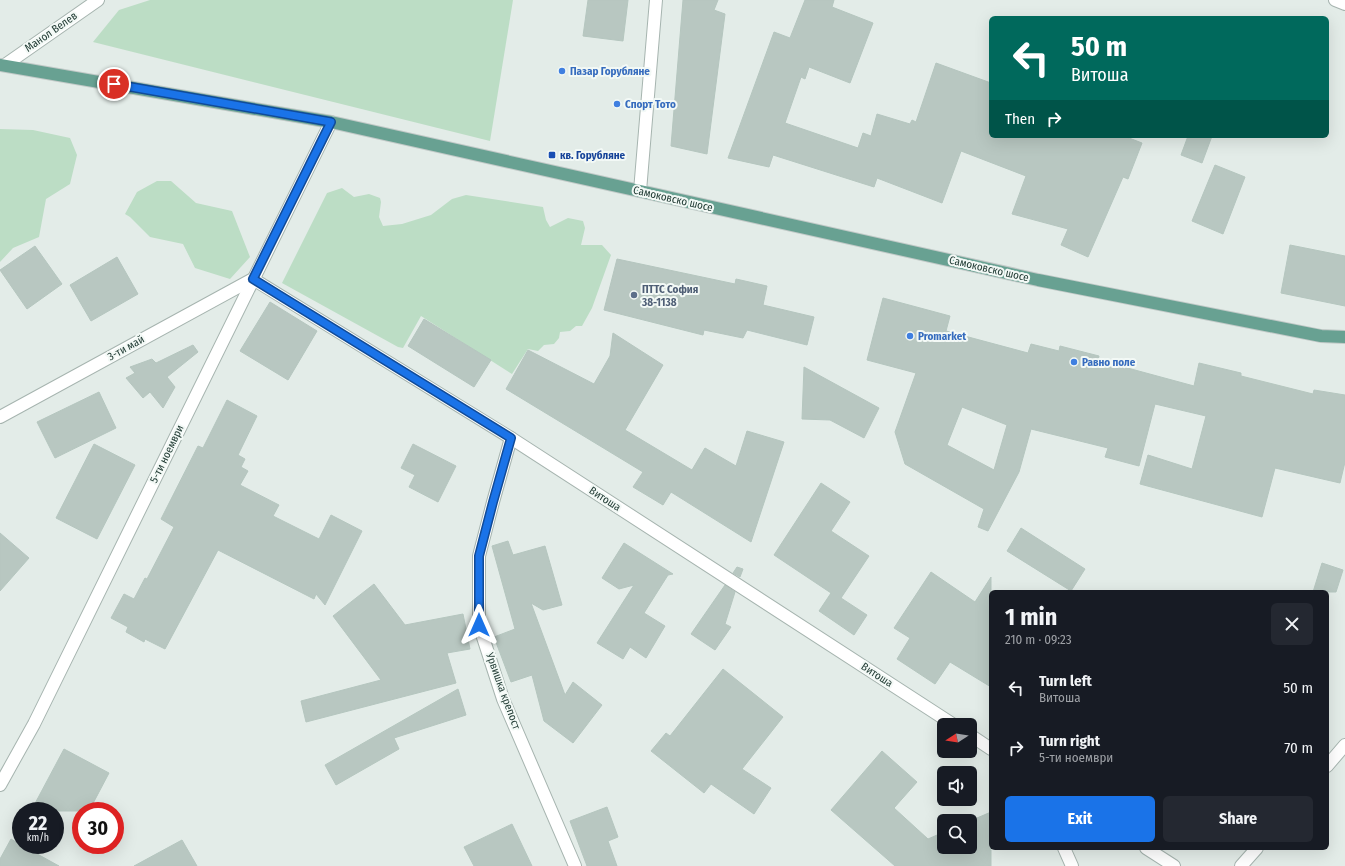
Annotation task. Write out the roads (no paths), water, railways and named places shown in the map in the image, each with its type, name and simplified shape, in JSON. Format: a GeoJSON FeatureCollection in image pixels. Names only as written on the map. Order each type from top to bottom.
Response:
{"type":"FeatureCollection","features":[{"type":"Feature","properties":{"kind":"main road","name":"Самоковско шосе"},"geometry":{"type":"LineString","coordinates":[[3,65],[331,122],[1038,280],[1320,336],[1345,337]]}},
{"type":"Feature","properties":{"kind":"street","name":"Манол Велев"},"geometry":{"type":"LineString","coordinates":[[3,65],[98,0]]}},
{"type":"Feature","properties":{"kind":"street"},"geometry":{"type":"LineString","coordinates":[[640,191],[656,0]]}},
{"type":"Feature","properties":{"kind":"street"},"geometry":{"type":"LineString","coordinates":[[1335,0],[1345,4]]}},
{"type":"Feature","properties":{"kind":"street","name":"5-ти ноември"},"geometry":{"type":"LineString","coordinates":[[0,785],[34,724],[331,122]]}},
{"type":"Feature","properties":{"kind":"street","name":"3-ти май"},"geometry":{"type":"LineString","coordinates":[[0,417],[253,279]]}},
{"type":"Feature","properties":{"kind":"street","name":"Витоша"},"geometry":{"type":"LineString","coordinates":[[253,279],[511,438],[943,718]]}},
{"type":"Feature","properties":{"kind":"street","name":"Урвишка крепост"},"geometry":{"type":"LineString","coordinates":[[511,438],[479,556],[479,625],[503,699],[575,866]]}},
{"type":"Feature","properties":{"kind":"street"},"geometry":{"type":"LineString","coordinates":[[977,740],[989,748]]}},
{"type":"Feature","properties":{"kind":"street"},"geometry":{"type":"LineString","coordinates":[[1329,764],[1345,744]]}},
{"type":"Feature","properties":{"kind":"street"},"geometry":{"type":"LineString","coordinates":[[1065,850],[1072,866]]}},
{"type":"Feature","properties":{"kind":"street"},"geometry":{"type":"LineString","coordinates":[[1149,850],[1174,866]]}},
{"type":"Feature","properties":{"kind":"street"},"geometry":{"type":"LineString","coordinates":[[1241,866],[1255,850]]}},
{"type":"Feature","properties":{"kind":"place","name":"Пазар Горубляне"},"geometry":{"type":"Point","coordinates":[562,71]}},
{"type":"Feature","properties":{"kind":"place","name":"Спорт Тото"},"geometry":{"type":"Point","coordinates":[617,104]}},
{"type":"Feature","properties":{"kind":"place","name":"кв. Горубляне"},"geometry":{"type":"Point","coordinates":[552,155]}},
{"type":"Feature","properties":{"kind":"place","name":"ПТТС София 38-1138"},"geometry":{"type":"Point","coordinates":[634,295]}},
{"type":"Feature","properties":{"kind":"place","name":"Promarket"},"geometry":{"type":"Point","coordinates":[910,336]}},
{"type":"Feature","properties":{"kind":"place","name":"Равно поле"},"geometry":{"type":"Point","coordinates":[1074,362]}}]}
